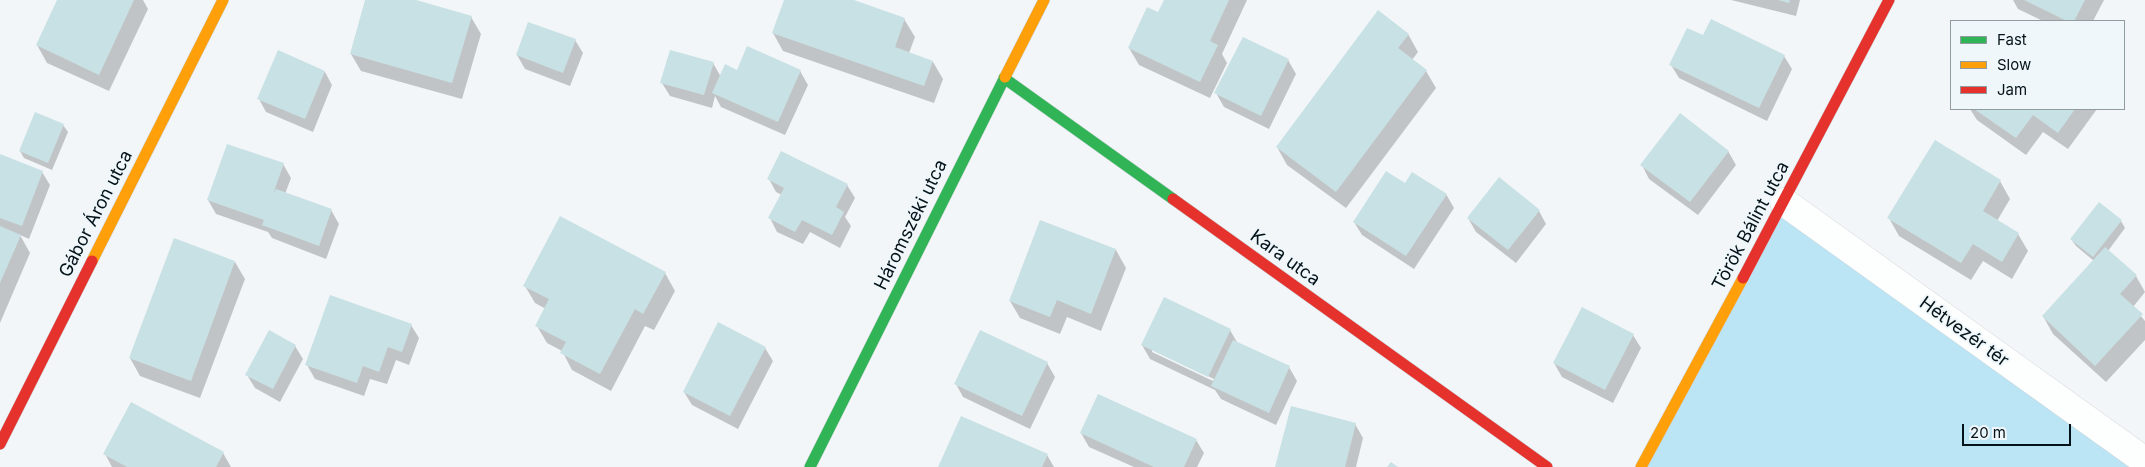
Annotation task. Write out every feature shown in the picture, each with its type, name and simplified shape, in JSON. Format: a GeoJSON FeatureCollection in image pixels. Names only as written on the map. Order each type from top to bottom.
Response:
{"type":"FeatureCollection","features":[{"type":"Feature","properties":{"kind":"street","name":"Gábor Áron utca"},"geometry":{"type":"LineString","coordinates":[[0,444],[223,0]]}},
{"type":"Feature","properties":{"kind":"street","name":"Háromszéki utca"},"geometry":{"type":"LineString","coordinates":[[810,467],[1044,0]]}},
{"type":"Feature","properties":{"kind":"street","name":"Török Bálint utca"},"geometry":{"type":"LineString","coordinates":[[1641,467],[1784,202],[1889,0]]}},
{"type":"Feature","properties":{"kind":"street","name":"Kara utca"},"geometry":{"type":"LineString","coordinates":[[1004,78],[1547,467]]}},
{"type":"Feature","properties":{"kind":"street","name":"Hétvezér tér"},"geometry":{"type":"LineString","coordinates":[[1784,202],[2145,461]]}},
{"type":"Feature","properties":{"kind":"shaded area"},"geometry":{"type":"Polygon","coordinates":[[[1784,202],[2145,467],[1641,467],[1784,202]]]}},
{"type":"Feature","properties":{"kind":"building"},"geometry":{"type":"Polygon","coordinates":[[[57,0],[134,0],[99,75],[36,45],[57,0]]]}},
{"type":"Feature","properties":{"kind":"building"},"geometry":{"type":"Polygon","coordinates":[[[365,0],[416,0],[472,16],[452,83],[350,54],[365,0]]]}},
{"type":"Feature","properties":{"kind":"building"},"geometry":{"type":"Polygon","coordinates":[[[784,0],[854,0],[905,18],[895,47],[933,61],[924,86],[772,33],[784,0]]]}},
{"type":"Feature","properties":{"kind":"building"},"geometry":{"type":"Polygon","coordinates":[[[1164,0],[1229,0],[1210,41],[1218,45],[1200,82],[1128,48],[1147,7],[1158,12],[1164,0]]]}},
{"type":"Feature","properties":{"kind":"building"},"geometry":{"type":"Polygon","coordinates":[[[1778,0],[1790,0],[1789,3],[1778,0]]]}},
{"type":"Feature","properties":{"kind":"building"},"geometry":{"type":"Polygon","coordinates":[[[2024,0],[2085,0],[2075,20],[2065,20],[2024,0]]]}},
{"type":"Feature","properties":{"kind":"building"},"geometry":{"type":"Polygon","coordinates":[[[1378,10],[1409,34],[1398,48],[1427,70],[1336,192],[1276,147],[1378,10]]]}},
{"type":"Feature","properties":{"kind":"building"},"geometry":{"type":"Polygon","coordinates":[[[1711,19],[1785,55],[1759,108],[1669,65],[1687,28],[1703,35],[1711,19]]]}},
{"type":"Feature","properties":{"kind":"building"},"geometry":{"type":"Polygon","coordinates":[[[528,22],[576,39],[563,73],[516,55],[528,22]]]}},
{"type":"Feature","properties":{"kind":"building"},"geometry":{"type":"Polygon","coordinates":[[[1243,37],[1289,59],[1261,116],[1214,93],[1243,37]]]}},
{"type":"Feature","properties":{"kind":"building"},"geometry":{"type":"Polygon","coordinates":[[[747,46],[801,70],[778,122],[712,93],[725,64],[737,70],[747,46]]]}},
{"type":"Feature","properties":{"kind":"building"},"geometry":{"type":"Polygon","coordinates":[[[278,50],[325,71],[305,119],[257,99],[278,50]]]}},
{"type":"Feature","properties":{"kind":"building"},"geometry":{"type":"Polygon","coordinates":[[[670,50],[714,62],[704,95],[660,83],[670,50]]]}},
{"type":"Feature","properties":{"kind":"building"},"geometry":{"type":"Polygon","coordinates":[[[1975,110],[2074,110],[2058,133],[2033,115],[2016,138],[1975,110]]]}},
{"type":"Feature","properties":{"kind":"building"},"geometry":{"type":"Polygon","coordinates":[[[35,112],[64,124],[48,163],[19,151],[35,112]]]}},
{"type":"Feature","properties":{"kind":"building"},"geometry":{"type":"Polygon","coordinates":[[[1680,113],[1729,151],[1690,202],[1640,165],[1680,113]]]}},
{"type":"Feature","properties":{"kind":"building"},"geometry":{"type":"Polygon","coordinates":[[[1935,140],[2001,180],[1983,211],[2019,233],[2002,262],[1973,244],[1961,263],[1887,218],[1935,140]]]}},
{"type":"Feature","properties":{"kind":"building"},"geometry":{"type":"Polygon","coordinates":[[[227,144],[284,163],[273,194],[276,189],[332,209],[319,246],[262,225],[264,220],[207,200],[227,144]]]}},
{"type":"Feature","properties":{"kind":"building"},"geometry":{"type":"Polygon","coordinates":[[[781,151],[848,184],[836,207],[844,212],[832,235],[802,220],[795,232],[768,218],[784,188],[767,179],[781,151]]]}},
{"type":"Feature","properties":{"kind":"building"},"geometry":{"type":"Polygon","coordinates":[[[0,154],[43,171],[22,226],[0,218],[0,154]]]}},
{"type":"Feature","properties":{"kind":"building"},"geometry":{"type":"Polygon","coordinates":[[[1386,171],[1405,183],[1412,172],[1447,194],[1406,256],[1353,222],[1386,171]]]}},
{"type":"Feature","properties":{"kind":"building"},"geometry":{"type":"Polygon","coordinates":[[[1499,177],[1540,210],[1508,250],[1467,218],[1499,177]]]}},
{"type":"Feature","properties":{"kind":"building"},"geometry":{"type":"Polygon","coordinates":[[[2099,202],[2122,220],[2093,257],[2070,239],[2099,202]]]}},
{"type":"Feature","properties":{"kind":"building"},"geometry":{"type":"Polygon","coordinates":[[[560,216],[666,272],[643,314],[635,309],[600,374],[560,353],[566,342],[535,326],[549,299],[523,286],[560,216]]]}},
{"type":"Feature","properties":{"kind":"building"},"geometry":{"type":"Polygon","coordinates":[[[1040,220],[1116,249],[1091,314],[1057,300],[1050,317],[1009,301],[1040,220]]]}},
{"type":"Feature","properties":{"kind":"building"},"geometry":{"type":"Polygon","coordinates":[[[0,226],[21,235],[0,283],[0,226]]]}},
{"type":"Feature","properties":{"kind":"building"},"geometry":{"type":"Polygon","coordinates":[[[174,238],[235,261],[191,381],[129,358],[174,238]]]}},
{"type":"Feature","properties":{"kind":"building"},"geometry":{"type":"Polygon","coordinates":[[[2105,247],[2137,275],[2120,294],[2143,314],[2095,366],[2042,316],[2105,247]]]}},
{"type":"Feature","properties":{"kind":"building"},"geometry":{"type":"Polygon","coordinates":[[[330,295],[412,324],[402,352],[388,347],[379,372],[363,366],[357,383],[305,365],[330,295]]]}},
{"type":"Feature","properties":{"kind":"building"},"geometry":{"type":"Polygon","coordinates":[[[1164,297],[1231,329],[1208,377],[1141,345],[1164,297]]]}},
{"type":"Feature","properties":{"kind":"building"},"geometry":{"type":"Polygon","coordinates":[[[1582,307],[1634,334],[1605,390],[1553,363],[1582,307]]]}},
{"type":"Feature","properties":{"kind":"building"},"geometry":{"type":"Polygon","coordinates":[[[718,322],[766,347],[730,416],[683,392],[718,322]]]}},
{"type":"Feature","properties":{"kind":"building"},"geometry":{"type":"Polygon","coordinates":[[[269,330],[296,345],[273,389],[245,375],[269,330]]]}},
{"type":"Feature","properties":{"kind":"building"},"geometry":{"type":"Polygon","coordinates":[[[980,330],[1048,362],[1022,416],[954,384],[980,330]]]}},
{"type":"Feature","properties":{"kind":"building"},"geometry":{"type":"Polygon","coordinates":[[[1233,340],[1290,366],[1269,413],[1211,386],[1233,340]]]}},
{"type":"Feature","properties":{"kind":"building"},"geometry":{"type":"Polygon","coordinates":[[[1098,394],[1197,439],[1184,467],[1154,467],[1080,433],[1098,394]]]}},
{"type":"Feature","properties":{"kind":"building"},"geometry":{"type":"Polygon","coordinates":[[[131,402],[224,452],[216,467],[127,467],[103,454],[131,402]]]}},
{"type":"Feature","properties":{"kind":"building"},"geometry":{"type":"Polygon","coordinates":[[[1291,406],[1356,423],[1345,467],[1275,467],[1291,406]]]}},
{"type":"Feature","properties":{"kind":"building"},"geometry":{"type":"Polygon","coordinates":[[[961,416],[1048,454],[1042,467],[938,467],[961,416]]]}},
{"type":"Feature","properties":{"kind":"building"},"geometry":{"type":"Polygon","coordinates":[[[1391,462],[1398,467],[1387,467],[1391,462]]]}},
{"type":"Feature","properties":{"kind":"traffic: fast"},"geometry":{"type":"LineString","coordinates":[[810,467],[1005,77]]}},
{"type":"Feature","properties":{"kind":"traffic: fast"},"geometry":{"type":"LineString","coordinates":[[1004,78],[1173,199]]}},
{"type":"Feature","properties":{"kind":"traffic: slow"},"geometry":{"type":"LineString","coordinates":[[92,261],[223,0]]}},
{"type":"Feature","properties":{"kind":"traffic: slow"},"geometry":{"type":"LineString","coordinates":[[1005,77],[1044,0]]}},
{"type":"Feature","properties":{"kind":"traffic: slow"},"geometry":{"type":"LineString","coordinates":[[1641,467],[1743,278]]}},
{"type":"Feature","properties":{"kind":"traffic: jam"},"geometry":{"type":"LineString","coordinates":[[1743,278],[1889,0]]}},
{"type":"Feature","properties":{"kind":"traffic: jam"},"geometry":{"type":"LineString","coordinates":[[1173,199],[1547,467]]}},
{"type":"Feature","properties":{"kind":"traffic: jam"},"geometry":{"type":"LineString","coordinates":[[0,444],[92,261]]}}]}
